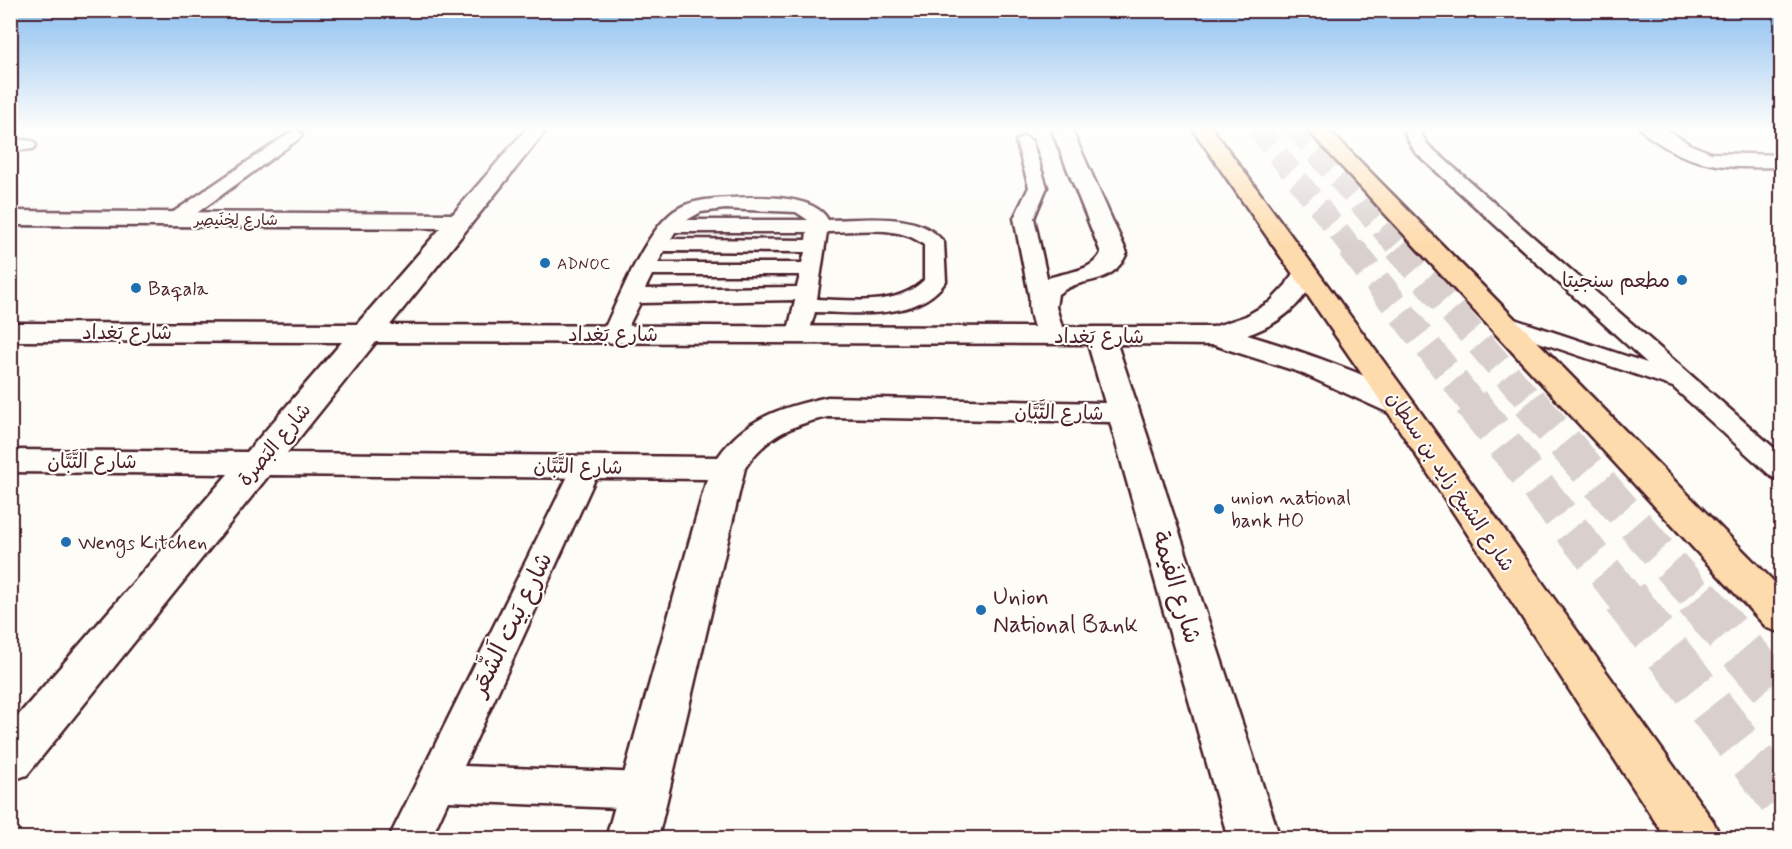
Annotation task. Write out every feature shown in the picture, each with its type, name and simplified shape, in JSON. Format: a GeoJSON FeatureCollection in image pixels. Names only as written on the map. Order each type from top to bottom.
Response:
{"type":"FeatureCollection","features":[{"type":"Feature","properties":{"kind":"main road","name":"شارع الشيخ زايد بن سلطان"},"geometry":{"type":"LineString","coordinates":[[1230,168],[1400,406],[1695,838]]}},
{"type":"Feature","properties":{"kind":"main road"},"geometry":{"type":"LineString","coordinates":[[1354,168],[1782,617]]}},
{"type":"Feature","properties":{"kind":"street","name":"شارع البَصرة"},"geometry":{"type":"LineString","coordinates":[[10,760],[505,168]]}},
{"type":"Feature","properties":{"kind":"street"},"geometry":{"type":"LineString","coordinates":[[1051,336],[1041,300],[1051,286],[1100,271],[1108,266],[1114,253],[1078,168]]}},
{"type":"Feature","properties":{"kind":"street","name":"شارع لِخنَيصِر"},"geometry":{"type":"LineString","coordinates":[[10,218],[461,221]]}},
{"type":"Feature","properties":{"kind":"street","name":"شارع بَغداد"},"geometry":{"type":"LineString","coordinates":[[1215,336],[1242,328],[1279,309],[1292,298],[1305,274]]}},
{"type":"Feature","properties":{"kind":"street","name":"شارع بَغداد"},"geometry":{"type":"LineString","coordinates":[[10,332],[1215,336],[1287,355],[1323,368],[1400,406]]}},
{"type":"Feature","properties":{"kind":"street","name":"شارع الفَيمة"},"geometry":{"type":"LineString","coordinates":[[1100,336],[1254,838]]}},
{"type":"Feature","properties":{"kind":"street","name":"شارع التَّبَّان"},"geometry":{"type":"LineString","coordinates":[[10,461],[728,468],[742,445],[765,427],[794,414],[828,408],[1123,413]]}},
{"type":"Feature","properties":{"kind":"street"},"geometry":{"type":"LineString","coordinates":[[632,838],[728,468]]}},
{"type":"Feature","properties":{"kind":"lane"},"geometry":{"type":"LineString","coordinates":[[176,219],[248,168]]}},
{"type":"Feature","properties":{"kind":"lane"},"geometry":{"type":"LineString","coordinates":[[1032,168],[1038,187],[1027,206],[1024,218],[1041,300]]}},
{"type":"Feature","properties":{"kind":"lane"},"geometry":{"type":"LineString","coordinates":[[1443,168],[1782,471]]}},
{"type":"Feature","properties":{"kind":"lane"},"geometry":{"type":"LineString","coordinates":[[614,334],[657,245],[675,218],[686,212],[717,204],[794,206],[815,213],[818,235],[799,335]]}},
{"type":"Feature","properties":{"kind":"lane"},"geometry":{"type":"LineString","coordinates":[[632,296],[806,299],[890,304],[920,296],[935,281],[934,243],[921,232],[898,226],[818,235],[657,245]]}},
{"type":"Feature","properties":{"kind":"lane"},"geometry":{"type":"LineString","coordinates":[[645,269],[812,269]]}},
{"type":"Feature","properties":{"kind":"lane"},"geometry":{"type":"LineString","coordinates":[[1502,322],[1684,384]]}},
{"type":"Feature","properties":{"kind":"lane","name":"شارع بَيت اَلشَّعَر"},"geometry":{"type":"LineString","coordinates":[[410,838],[587,466]]}},
{"type":"Feature","properties":{"kind":"lane"},"geometry":{"type":"LineString","coordinates":[[436,783],[644,791]]}},
{"type":"Feature","properties":{"kind":"tunnel"},"geometry":{"type":"LineString","coordinates":[[1288,168],[1352,249]]}},
{"type":"Feature","properties":{"kind":"tunnel"},"geometry":{"type":"LineString","coordinates":[[1329,168],[1399,249]]}},
{"type":"Feature","properties":{"kind":"tunnel"},"geometry":{"type":"LineString","coordinates":[[1351,248],[1472,403]]}},
{"type":"Feature","properties":{"kind":"tunnel"},"geometry":{"type":"LineString","coordinates":[[1398,248],[1531,403]]}},
{"type":"Feature","properties":{"kind":"tunnel"},"geometry":{"type":"LineString","coordinates":[[1471,402],[1626,599]]}},
{"type":"Feature","properties":{"kind":"tunnel"},"geometry":{"type":"LineString","coordinates":[[1529,402],[1699,599]]}},
{"type":"Feature","properties":{"kind":"tunnel"},"geometry":{"type":"LineString","coordinates":[[1625,598],[1782,799]]}},
{"type":"Feature","properties":{"kind":"tunnel"},"geometry":{"type":"LineString","coordinates":[[1697,598],[1782,697]]}},
{"type":"Feature","properties":{"kind":"place","name":"ADNOC"},"geometry":{"type":"Point","coordinates":[545,263]}},
{"type":"Feature","properties":{"kind":"place","name":"مطعم سنجيتا"},"geometry":{"type":"Point","coordinates":[1682,280]}},
{"type":"Feature","properties":{"kind":"place","name":"Baqala"},"geometry":{"type":"Point","coordinates":[136,288]}},
{"type":"Feature","properties":{"kind":"place","name":"union national bank HO"},"geometry":{"type":"Point","coordinates":[1219,509]}},
{"type":"Feature","properties":{"kind":"place","name":"Wengs Kitchen"},"geometry":{"type":"Point","coordinates":[66,542]}},
{"type":"Feature","properties":{"kind":"place","name":"Union National Bank"},"geometry":{"type":"Point","coordinates":[981,610]}}]}
